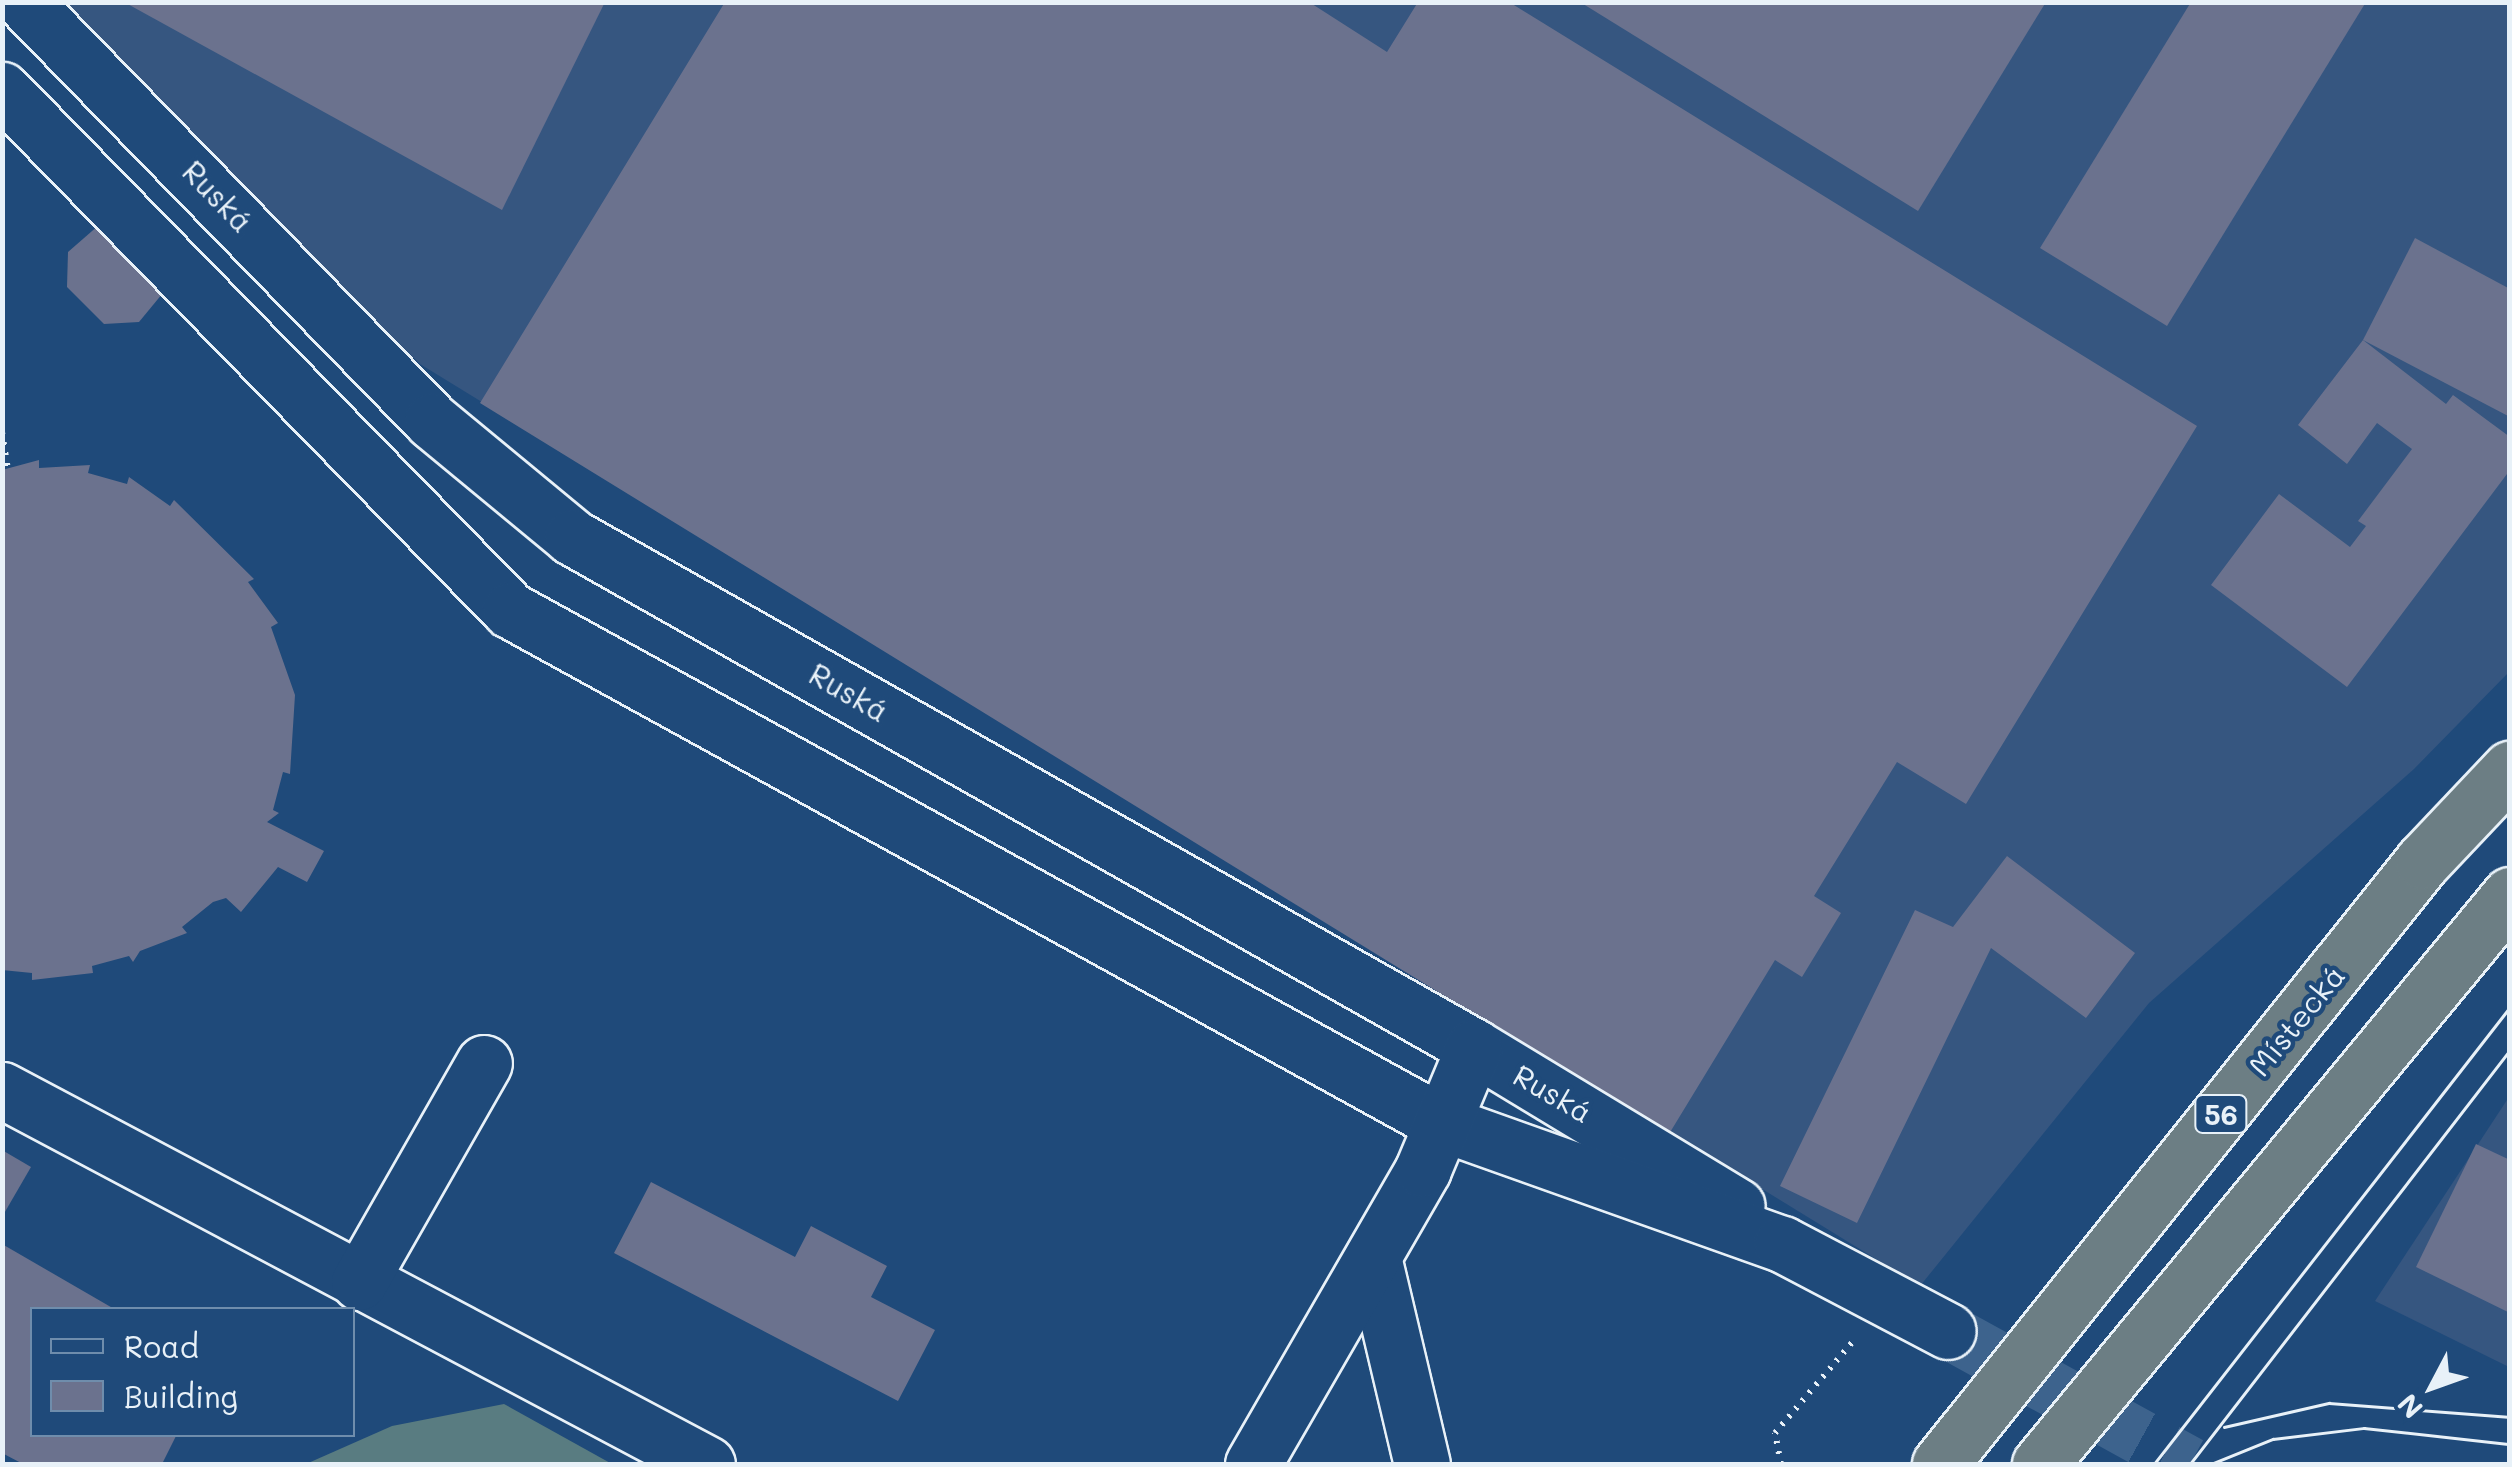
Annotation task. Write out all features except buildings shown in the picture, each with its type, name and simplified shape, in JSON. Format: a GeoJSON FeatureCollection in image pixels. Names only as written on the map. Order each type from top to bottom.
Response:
{"type":"FeatureCollection","features":[{"type":"Feature","properties":{"kind":"highway","name":"Místecká"},"geometry":{"type":"LineString","coordinates":[[1940,1464],[2423,860],[2510,769]]}},
{"type":"Feature","properties":{"kind":"highway","name":"56"},"geometry":{"type":"LineString","coordinates":[[2040,1464],[2510,895]]}},
{"type":"Feature","properties":{"kind":"street","name":"Ruská"},"geometry":{"type":"LineString","coordinates":[[24,2],[432,421],[572,537],[1474,1047],[1717,1189],[1782,1244]]}},
{"type":"Feature","properties":{"kind":"street","name":"Ruská"},"geometry":{"type":"LineString","coordinates":[[9,111],[510,610],[1432,1146],[1782,1244],[1948,1331]]}},
{"type":"Feature","properties":{"kind":"street"},"geometry":{"type":"LineString","coordinates":[[1253,1464],[1373,1257],[1432,1146],[1474,1047]]}},
{"type":"Feature","properties":{"kind":"street"},"geometry":{"type":"LineString","coordinates":[[358,1282],[484,1063]]}},
{"type":"Feature","properties":{"kind":"street"},"geometry":{"type":"LineString","coordinates":[[2,1090],[358,1282],[708,1464]]}},
{"type":"Feature","properties":{"kind":"street"},"geometry":{"type":"LineString","coordinates":[[1373,1257],[1422,1464]]}},
{"type":"Feature","properties":{"kind":"path"},"geometry":{"type":"LineString","coordinates":[[2,432],[8,469]]}},
{"type":"Feature","properties":{"kind":"path"},"geometry":{"type":"LineString","coordinates":[[1781,1464],[1776,1433],[1859,1334]]}},
{"type":"Feature","properties":{"kind":"shaded area"},"geometry":{"type":"Polygon","coordinates":[[[51,3],[2509,3],[2509,672],[2414,769],[2149,1003],[1920,1286],[420,364],[51,3]]]}},
{"type":"Feature","properties":{"kind":"shaded area"},"geometry":{"type":"Polygon","coordinates":[[[2509,1097],[2509,1367],[2375,1301],[2509,1097]]]}},
{"type":"Feature","properties":{"kind":"green space"},"geometry":{"type":"Polygon","coordinates":[[[504,1404],[612,1464],[306,1464],[392,1426],[504,1404]]]}},
{"type":"Feature","properties":{"kind":"tunnel"},"geometry":{"type":"LineString","coordinates":[[1948,1331],[2190,1464]]}},
{"type":"Feature","properties":{"kind":"tram line"},"geometry":{"type":"LineString","coordinates":[[2154,1464],[2510,1007]]}},
{"type":"Feature","properties":{"kind":"tram line"},"geometry":{"type":"LineString","coordinates":[[2190,1464],[2510,1050]]}},
{"type":"Feature","properties":{"kind":"tram line"},"geometry":{"type":"LineString","coordinates":[[2224,1427],[2329,1403],[2510,1417]]}},
{"type":"Feature","properties":{"kind":"tram line"},"geometry":{"type":"LineString","coordinates":[[2211,1464],[2273,1439],[2364,1428],[2510,1444]]}}]}
